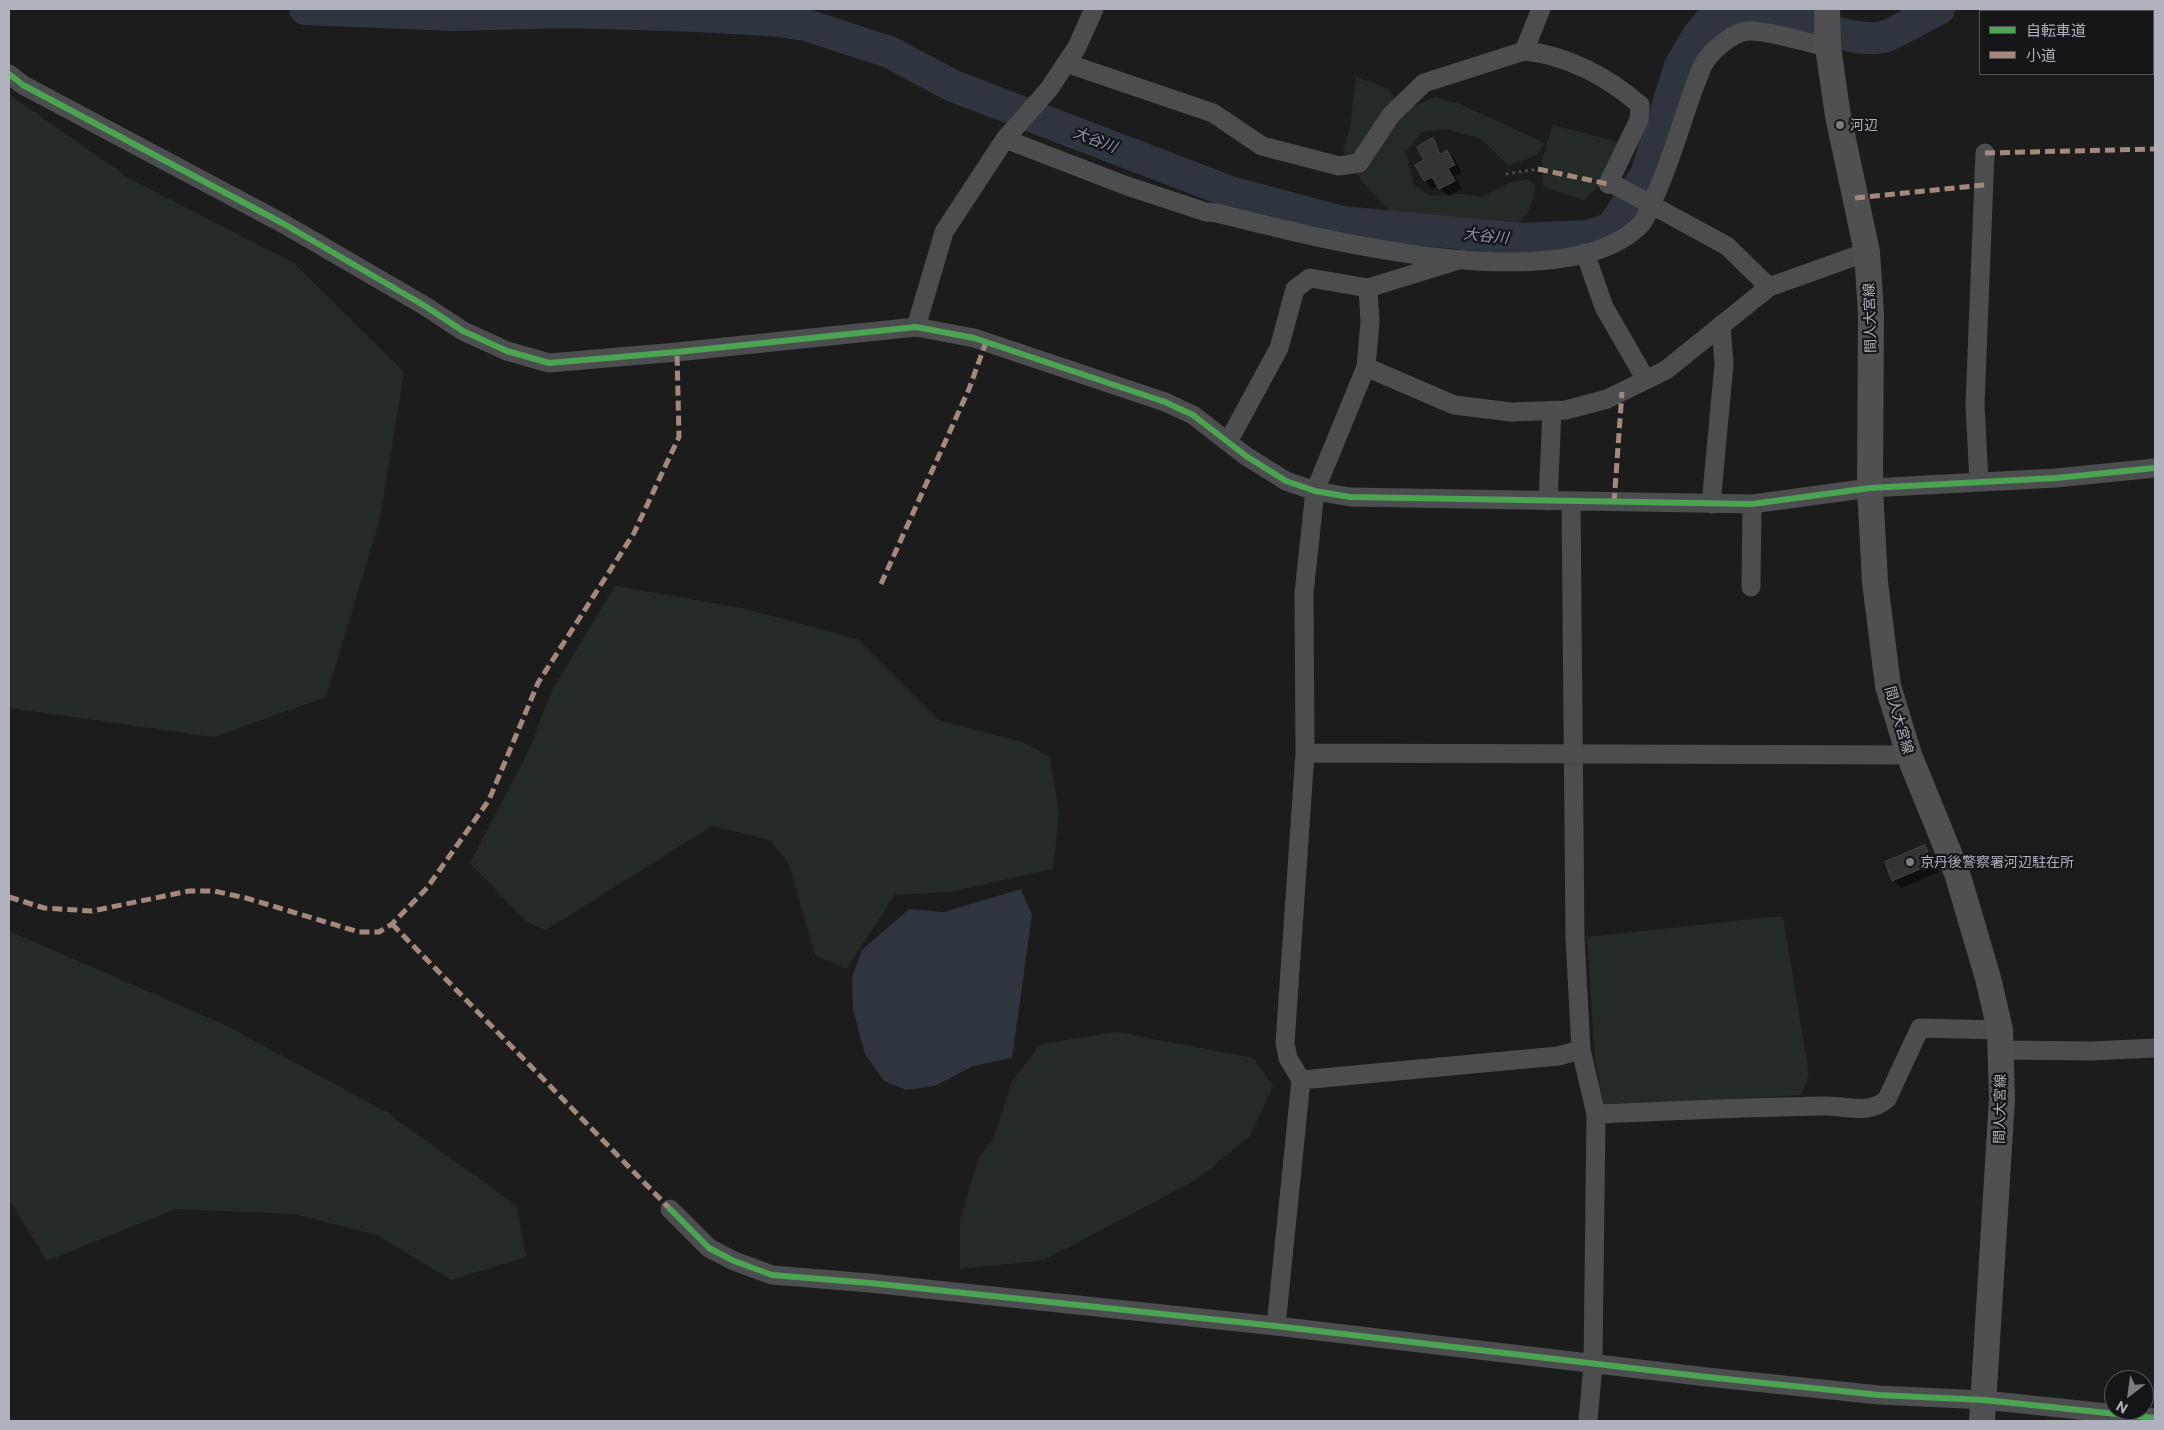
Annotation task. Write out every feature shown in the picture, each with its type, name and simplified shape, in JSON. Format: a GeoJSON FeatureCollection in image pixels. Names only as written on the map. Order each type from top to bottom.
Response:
{"type":"FeatureCollection","features":[{"type":"Feature","properties":{"kind":"main road","name":"間人大宮線"},"geometry":{"type":"LineString","coordinates":[[1827,28],[1838,116],[1867,252],[1871,314],[1870,488],[1874,582],[1888,686],[1909,755],[1956,873],[1988,978],[2000,1040],[2002,1100],[1983,1411]]}},
{"type":"Feature","properties":{"kind":"street"},"geometry":{"type":"LineString","coordinates":[[916,327],[944,232],[1005,139],[1048,89],[1077,47],[1094,9]]}},
{"type":"Feature","properties":{"kind":"street"},"geometry":{"type":"LineString","coordinates":[[1524,51],[1541,9]]}},
{"type":"Feature","properties":{"kind":"street"},"geometry":{"type":"LineString","coordinates":[[1005,139],[1127,186],[1206,212],[1217,213],[1298,234],[1405,255],[1521,261],[1558,259],[1599,251],[1627,236],[1643,222],[1645,203],[1660,184],[1696,81],[1710,54],[1723,43],[1747,31],[1827,28]]}},
{"type":"Feature","properties":{"kind":"street"},"geometry":{"type":"LineString","coordinates":[[1066,63],[1213,113],[1262,146],[1339,166],[1359,163],[1391,115],[1424,82],[1524,51],[1539,53],[1578,65],[1622,89],[1640,105],[1639,120],[1608,184],[1615,185],[1727,246],[1769,287]]}},
{"type":"Feature","properties":{"kind":"street"},"geometry":{"type":"LineString","coordinates":[[9,74],[23,85],[284,224],[425,306],[463,331],[507,351],[549,363],[678,352],[916,327],[974,338],[1165,402],[1193,416],[1286,481],[1315,491],[1350,497],[1548,502],[1752,504],[1870,488],[2056,478],[2155,468]]}},
{"type":"Feature","properties":{"kind":"street"},"geometry":{"type":"LineString","coordinates":[[1979,482],[1975,405],[1985,153]]}},
{"type":"Feature","properties":{"kind":"street"},"geometry":{"type":"LineString","coordinates":[[1366,367],[1454,405],[1511,412],[1566,410],[1607,399],[1666,370],[1769,287],[1867,252]]}},
{"type":"Feature","properties":{"kind":"street"},"geometry":{"type":"LineString","coordinates":[[1585,253],[1604,307],[1646,380]]}},
{"type":"Feature","properties":{"kind":"street"},"geometry":{"type":"LineString","coordinates":[[1228,442],[1279,348],[1295,289],[1310,278],[1368,288],[1462,259]]}},
{"type":"Feature","properties":{"kind":"street"},"geometry":{"type":"LineString","coordinates":[[1276,1326],[1301,1080],[1288,1058],[1285,1043],[1306,754],[1304,593],[1315,491],[1366,367],[1370,322],[1368,288]]}},
{"type":"Feature","properties":{"kind":"street"},"geometry":{"type":"LineString","coordinates":[[1711,504],[1724,364],[1721,325]]}},
{"type":"Feature","properties":{"kind":"street"},"geometry":{"type":"LineString","coordinates":[[1548,502],[1552,411]]}},
{"type":"Feature","properties":{"kind":"street"},"geometry":{"type":"LineString","coordinates":[[1571,502],[1575,938],[1581,1050],[1596,1114],[1593,1364],[1588,1421]]}},
{"type":"Feature","properties":{"kind":"street"},"geometry":{"type":"LineString","coordinates":[[1751,587],[1752,504]]}},
{"type":"Feature","properties":{"kind":"street"},"geometry":{"type":"LineString","coordinates":[[1306,754],[1909,755]]}},
{"type":"Feature","properties":{"kind":"street"},"geometry":{"type":"LineString","coordinates":[[1596,1114],[1744,1107],[1828,1106],[1864,1108],[1878,1106],[1887,1099],[1920,1028],[2092,1051],[2155,1048]]}},
{"type":"Feature","properties":{"kind":"street"},"geometry":{"type":"LineString","coordinates":[[1301,1080],[1558,1056],[1581,1050]]}},
{"type":"Feature","properties":{"kind":"street"},"geometry":{"type":"LineString","coordinates":[[670,1210],[709,1248],[734,1261],[772,1275],[880,1284],[1276,1326],[1593,1364],[1879,1395],[1983,1411],[2155,1418]]}},
{"type":"Feature","properties":{"kind":"path"},"geometry":{"type":"LineString","coordinates":[[1506,174],[1538,168]]}},
{"type":"Feature","properties":{"kind":"shaded area"},"geometry":{"type":"Polygon","coordinates":[[[1356,77],[1386,88],[1407,109],[1435,97],[1460,104],[1545,143],[1538,154],[1509,166],[1480,138],[1444,129],[1422,132],[1406,152],[1414,186],[1431,196],[1460,194],[1481,197],[1509,183],[1529,179],[1536,187],[1530,209],[1513,231],[1396,218],[1363,183],[1343,151],[1350,127],[1356,77]]]}},
{"type":"Feature","properties":{"kind":"shaded area"},"geometry":{"type":"Polygon","coordinates":[[[9,94],[130,179],[294,263],[404,372],[380,519],[326,697],[214,737],[9,708],[9,94]]]}},
{"type":"Feature","properties":{"kind":"shaded area"},"geometry":{"type":"Polygon","coordinates":[[[1553,125],[1618,142],[1602,182],[1584,200],[1543,187],[1542,160],[1553,125]]]}},
{"type":"Feature","properties":{"kind":"shaded area"},"geometry":{"type":"Polygon","coordinates":[[[615,586],[742,608],[857,639],[938,720],[1022,742],[1050,757],[1059,814],[1053,869],[950,892],[895,895],[846,969],[815,955],[789,864],[770,840],[712,826],[546,930],[527,922],[470,863],[529,750],[552,690],[615,586]]]}},
{"type":"Feature","properties":{"kind":"shaded area"},"geometry":{"type":"Polygon","coordinates":[[[1021,889],[1032,915],[1012,1058],[973,1066],[935,1086],[906,1090],[884,1081],[865,1054],[853,1010],[852,977],[862,950],[909,909],[944,912],[1021,889]]]}},
{"type":"Feature","properties":{"kind":"shaded area"},"geometry":{"type":"Polygon","coordinates":[[[1783,916],[1809,1075],[1801,1095],[1604,1106],[1595,1059],[1587,937],[1783,916]]]}},
{"type":"Feature","properties":{"kind":"shaded area"},"geometry":{"type":"Polygon","coordinates":[[[9,931],[223,1024],[385,1111],[517,1206],[526,1257],[451,1280],[377,1235],[294,1214],[176,1209],[47,1261],[9,1200],[9,931]]]}},
{"type":"Feature","properties":{"kind":"shaded area"},"geometry":{"type":"Polygon","coordinates":[[[1117,1032],[1253,1058],[1273,1086],[1250,1136],[1196,1180],[1044,1260],[960,1269],[960,1221],[978,1159],[994,1137],[1012,1081],[1041,1044],[1117,1032]]]}},
{"type":"Feature","properties":{"kind":"building"},"geometry":{"type":"Polygon","coordinates":[[[1433,138],[1440,154],[1447,150],[1455,165],[1448,168],[1455,181],[1439,189],[1432,177],[1424,181],[1415,165],[1424,160],[1417,147],[1433,138]]]}},
{"type":"Feature","properties":{"kind":"building"},"geometry":{"type":"Polygon","coordinates":[[[1925,845],[1932,864],[1892,881],[1885,862],[1925,845]]]}},
{"type":"Feature","properties":{"kind":"waterway","name":"大谷川"},"geometry":{"type":"LineString","coordinates":[[305,9],[454,15],[570,12],[697,16],[769,20],[806,25],[889,52],[953,86],[1230,192],[1342,222],[1520,239],[1588,236],[1612,228],[1646,175],[1680,66],[1697,37],[1710,21],[1728,11],[1757,9]]}},
{"type":"Feature","properties":{"kind":"waterway","name":"大谷川"},"geometry":{"type":"LineString","coordinates":[[1759,9],[1839,33],[1870,38],[1889,35],[1939,9]]}},
{"type":"Feature","properties":{"kind":"marked path"},"geometry":{"type":"LineString","coordinates":[[1985,153],[2155,149]]}},
{"type":"Feature","properties":{"kind":"marked path"},"geometry":{"type":"LineString","coordinates":[[1538,169],[1608,184]]}},
{"type":"Feature","properties":{"kind":"marked path"},"geometry":{"type":"LineString","coordinates":[[1855,198],[1984,185]]}},
{"type":"Feature","properties":{"kind":"marked path"},"geometry":{"type":"LineString","coordinates":[[881,584],[969,389],[986,342]]}},
{"type":"Feature","properties":{"kind":"marked path"},"geometry":{"type":"LineString","coordinates":[[9,897],[44,908],[92,911],[189,891],[214,891],[246,898],[359,932],[379,932],[392,924],[427,888],[489,800],[538,683],[634,533],[679,437],[677,352]]}},
{"type":"Feature","properties":{"kind":"marked path"},"geometry":{"type":"LineString","coordinates":[[1614,503],[1622,392]]}},
{"type":"Feature","properties":{"kind":"marked path"},"geometry":{"type":"LineString","coordinates":[[392,924],[670,1209]]}},
{"type":"Feature","properties":{"kind":"cycle path"},"geometry":{"type":"LineString","coordinates":[[9,74],[23,85],[284,224],[425,306],[463,331],[507,351],[549,363],[677,352],[916,327],[974,338],[1165,402],[1193,415],[1246,456],[1286,481],[1315,491],[1350,497],[1752,504],[1870,488],[2056,478],[2155,468]]}},
{"type":"Feature","properties":{"kind":"cycle path"},"geometry":{"type":"LineString","coordinates":[[670,1209],[709,1248],[734,1261],[772,1275],[870,1283],[1276,1326],[1707,1377],[1879,1395],[1984,1400],[2155,1418]]}},
{"type":"Feature","properties":{"kind":"place","name":"河辺"},"geometry":{"type":"Point","coordinates":[1840,125]}},
{"type":"Feature","properties":{"kind":"place","name":"京丹後警察署河辺駐在所"},"geometry":{"type":"Point","coordinates":[1910,862]}}]}
